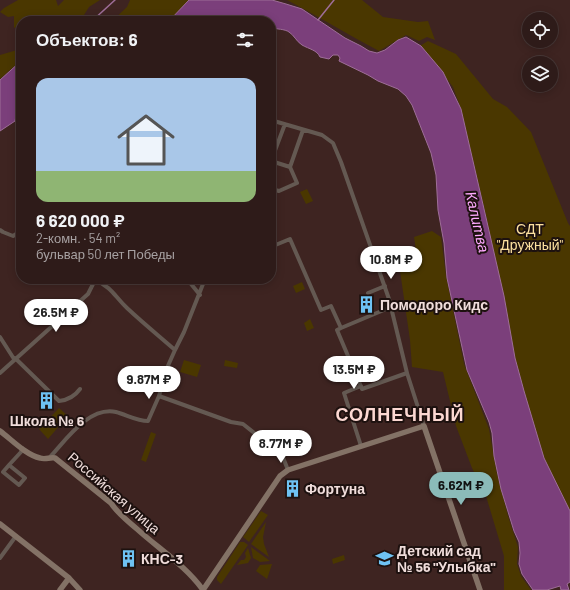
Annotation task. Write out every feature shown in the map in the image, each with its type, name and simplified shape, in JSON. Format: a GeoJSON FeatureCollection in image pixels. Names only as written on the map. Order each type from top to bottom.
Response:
{"type":"FeatureCollection","features":[{"type":"Feature","properties":{"kind":"street"},"geometry":{"type":"LineString","coordinates":[[276,122],[322,136],[333,144],[341,162],[391,307],[407,373],[480,590]]}},
{"type":"Feature","properties":{"kind":"street"},"geometry":{"type":"LineString","coordinates":[[276,148],[285,124]]}},
{"type":"Feature","properties":{"kind":"street"},"geometry":{"type":"LineString","coordinates":[[276,190],[279,191],[297,183],[290,167],[303,130]]}},
{"type":"Feature","properties":{"kind":"street"},"geometry":{"type":"LineString","coordinates":[[276,163],[290,167]]}},
{"type":"Feature","properties":{"kind":"street"},"geometry":{"type":"LineString","coordinates":[[0,230],[13,236],[16,234]]}},
{"type":"Feature","properties":{"kind":"street"},"geometry":{"type":"LineString","coordinates":[[276,245],[290,238],[321,310],[331,306],[362,389],[407,373]]}},
{"type":"Feature","properties":{"kind":"street"},"geometry":{"type":"LineString","coordinates":[[0,373],[88,294],[92,284]]}},
{"type":"Feature","properties":{"kind":"street"},"geometry":{"type":"LineString","coordinates":[[103,284],[174,350]]}},
{"type":"Feature","properties":{"kind":"street"},"geometry":{"type":"LineString","coordinates":[[191,284],[200,295]]}},
{"type":"Feature","properties":{"kind":"street"},"geometry":{"type":"LineString","coordinates":[[50,457],[76,428],[90,418],[106,411],[115,412],[140,421],[148,421],[159,396],[174,350],[184,332],[203,284]]}},
{"type":"Feature","properties":{"kind":"street"},"geometry":{"type":"LineString","coordinates":[[368,293],[384,286]]}},
{"type":"Feature","properties":{"kind":"street"},"geometry":{"type":"LineString","coordinates":[[339,329],[391,307]]}},
{"type":"Feature","properties":{"kind":"street"},"geometry":{"type":"LineString","coordinates":[[0,337],[15,358],[59,401],[70,398],[80,389]]}},
{"type":"Feature","properties":{"kind":"street"},"geometry":{"type":"LineString","coordinates":[[360,386],[344,393],[362,446]]}},
{"type":"Feature","properties":{"kind":"street"},"geometry":{"type":"LineString","coordinates":[[159,396],[231,422],[243,424],[282,454],[288,470]]}},
{"type":"Feature","properties":{"kind":"street"},"geometry":{"type":"LineString","coordinates":[[203,590],[280,476],[288,470],[424,426]]}},
{"type":"Feature","properties":{"kind":"street","name":"Российская улица"},"geometry":{"type":"LineString","coordinates":[[0,431],[22,448],[40,459],[50,457],[55,458],[111,503],[115,510],[128,522],[194,577],[203,590]]}},
{"type":"Feature","properties":{"kind":"street"},"geometry":{"type":"LineString","coordinates":[[9,466],[25,478],[19,485],[2,471],[9,466],[21,452],[22,448]]}},
{"type":"Feature","properties":{"kind":"street"},"geometry":{"type":"LineString","coordinates":[[0,524],[69,578],[80,590]]}},
{"type":"Feature","properties":{"kind":"street"},"geometry":{"type":"LineString","coordinates":[[0,558],[16,536]]}},
{"type":"Feature","properties":{"kind":"street"},"geometry":{"type":"LineString","coordinates":[[60,590],[69,578]]}},
{"type":"Feature","properties":{"kind":"green space"},"geometry":{"type":"Polygon","coordinates":[[[18,0],[56,0],[58,6],[64,0],[100,0],[89,7],[82,16],[16,16],[16,27],[14,28],[14,16],[8,17],[0,12],[18,0]]]}},
{"type":"Feature","properties":{"kind":"green space"},"geometry":{"type":"Polygon","coordinates":[[[130,0],[189,0],[174,16],[117,16],[127,7],[130,0]]]}},
{"type":"Feature","properties":{"kind":"green space"},"geometry":{"type":"Polygon","coordinates":[[[287,0],[362,0],[383,17],[418,22],[428,21],[435,40],[427,37],[419,41],[406,35],[379,51],[287,0]]]}},
{"type":"Feature","properties":{"kind":"green space","name":"СДТ \"Дружный\""},"geometry":{"type":"Polygon","coordinates":[[[428,41],[456,54],[493,99],[507,107],[531,132],[570,226],[570,511],[553,487],[525,405],[519,371],[503,322],[488,224],[461,109],[453,87],[429,56],[418,47],[428,41]]]}},
{"type":"Feature","properties":{"kind":"green space"},"geometry":{"type":"Polygon","coordinates":[[[16,50],[16,65],[0,79],[0,55],[16,50]]]}},
{"type":"Feature","properties":{"kind":"green space"},"geometry":{"type":"Polygon","coordinates":[[[307,189],[313,201],[306,204],[300,192],[307,189]]]}},
{"type":"Feature","properties":{"kind":"green space"},"geometry":{"type":"Polygon","coordinates":[[[432,231],[441,237],[446,276],[464,364],[489,429],[497,474],[518,547],[517,564],[521,576],[531,590],[504,590],[504,556],[486,496],[472,468],[456,426],[443,372],[412,367],[410,340],[400,271],[418,264],[414,237],[432,231]]]}},
{"type":"Feature","properties":{"kind":"green space"},"geometry":{"type":"Polygon","coordinates":[[[302,282],[305,289],[296,293],[293,286],[302,282]]]}},
{"type":"Feature","properties":{"kind":"green space"},"geometry":{"type":"Polygon","coordinates":[[[310,319],[314,328],[307,331],[304,323],[310,319]]]}},
{"type":"Feature","properties":{"kind":"green space"},"geometry":{"type":"Polygon","coordinates":[[[184,360],[201,365],[197,377],[180,372],[184,360]]]}},
{"type":"Feature","properties":{"kind":"green space"},"geometry":{"type":"Polygon","coordinates":[[[225,360],[238,363],[237,368],[224,366],[225,360]]]}},
{"type":"Feature","properties":{"kind":"green space"},"geometry":{"type":"Polygon","coordinates":[[[59,408],[68,416],[48,439],[39,429],[59,408]]]}},
{"type":"Feature","properties":{"kind":"green space"},"geometry":{"type":"Polygon","coordinates":[[[151,432],[156,434],[146,462],[141,460],[151,432]]]}},
{"type":"Feature","properties":{"kind":"green space"},"geometry":{"type":"Polygon","coordinates":[[[261,511],[268,515],[249,542],[243,537],[261,511]]]}},
{"type":"Feature","properties":{"kind":"green space"},"geometry":{"type":"Polygon","coordinates":[[[266,522],[263,537],[269,557],[251,544],[266,522]]]}},
{"type":"Feature","properties":{"kind":"green space"},"geometry":{"type":"Polygon","coordinates":[[[240,542],[244,542],[248,545],[221,584],[217,580],[217,577],[240,542]]]}},
{"type":"Feature","properties":{"kind":"green space"},"geometry":{"type":"Polygon","coordinates":[[[251,547],[270,561],[260,562],[253,558],[251,547]]]}},
{"type":"Feature","properties":{"kind":"green space"},"geometry":{"type":"Polygon","coordinates":[[[248,548],[251,558],[248,563],[237,565],[246,557],[245,553],[248,548]]]}},
{"type":"Feature","properties":{"kind":"green space"},"geometry":{"type":"Polygon","coordinates":[[[344,555],[345,560],[333,564],[332,559],[344,555]]]}},
{"type":"Feature","properties":{"kind":"green space"},"geometry":{"type":"Polygon","coordinates":[[[272,564],[267,579],[256,571],[260,565],[272,564]]]}},
{"type":"Feature","properties":{"kind":"water","name":"Калитва"},"geometry":{"type":"Polygon","coordinates":[[[189,0],[272,0],[302,9],[345,38],[369,51],[377,53],[385,50],[398,40],[406,37],[421,46],[443,72],[461,109],[504,296],[515,358],[524,391],[544,458],[570,511],[570,582],[567,584],[569,590],[561,590],[560,586],[547,590],[533,590],[522,574],[519,564],[519,542],[501,489],[494,456],[492,433],[489,422],[467,370],[447,278],[444,243],[438,210],[436,175],[431,153],[412,105],[406,96],[398,89],[378,81],[339,61],[340,58],[338,55],[333,55],[329,59],[320,57],[315,51],[302,45],[289,32],[276,29],[276,16],[174,16],[189,0]]]}},
{"type":"Feature","properties":{"kind":"water"},"geometry":{"type":"Polygon","coordinates":[[[16,66],[15,121],[0,131],[0,80],[16,66]]]}},
{"type":"Feature","properties":{"kind":"waterway"},"geometry":{"type":"LineString","coordinates":[[97,16],[115,0]]}},
{"type":"Feature","properties":{"kind":"waterway"},"geometry":{"type":"LineString","coordinates":[[318,20],[334,0]]}},
{"type":"Feature","properties":{"kind":"place","name":"Помодоро Кидс"},"geometry":{"type":"Point","coordinates":[367,305]}},
{"type":"Feature","properties":{"kind":"place","name":"Школа № 6"},"geometry":{"type":"Point","coordinates":[47,401]}},
{"type":"Feature","properties":{"kind":"place","name":"Фортуна"},"geometry":{"type":"Point","coordinates":[292,489]}},
{"type":"Feature","properties":{"kind":"place","name":"КНС-3"},"geometry":{"type":"Point","coordinates":[128,559]}},
{"type":"Feature","properties":{"kind":"place","name":"Детский сад № 56 \"Улыбка\""},"geometry":{"type":"Point","coordinates":[384,559]}},
{"type":"Feature","properties":{"kind":"district","name":"СОЛНЕЧНЫЙ"},"geometry":{"type":"Point","coordinates":[400,415]}}]}
